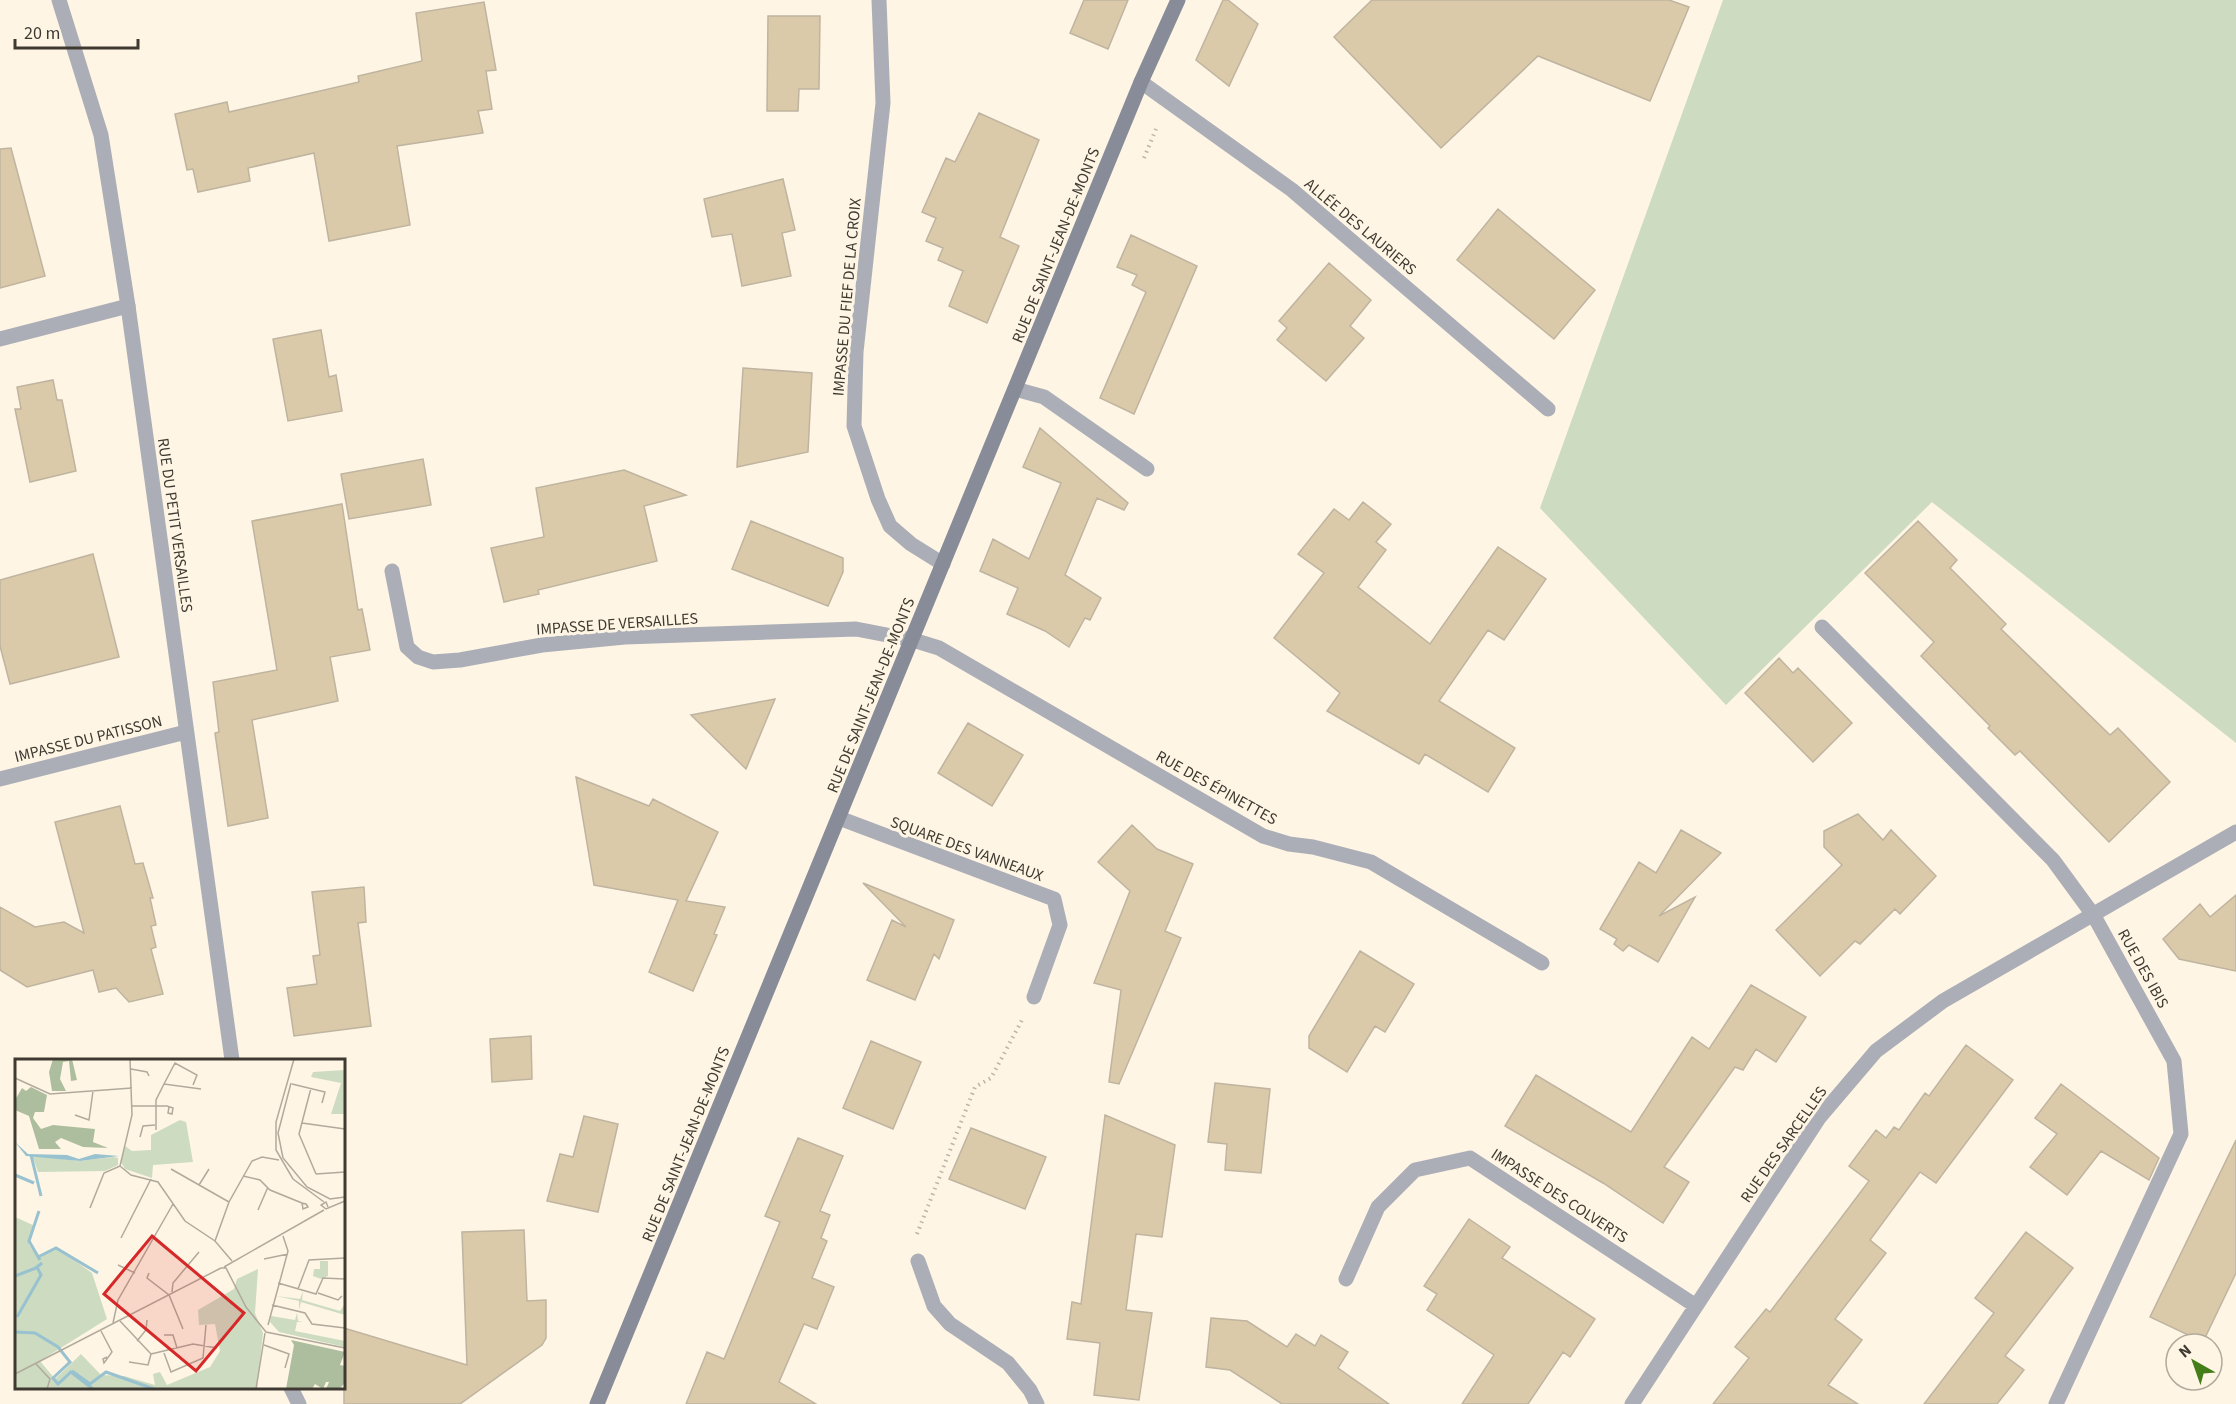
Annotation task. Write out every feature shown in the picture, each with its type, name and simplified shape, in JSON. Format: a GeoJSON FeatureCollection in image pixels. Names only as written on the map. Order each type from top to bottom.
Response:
{"type":"FeatureCollection","features":[{"type":"Feature","properties":{"kind":"main road","name":"RUE DE SAINT-JEAN-DE-MONTS"},"geometry":{"type":"LineString","coordinates":[[597,1404],[1141,82],[1178,0]]}},
{"type":"Feature","properties":{"kind":"street","name":"RUE DU PETIT VERSAILLES"},"geometry":{"type":"LineString","coordinates":[[59,0],[101,135],[128,306],[231,1059]]}},
{"type":"Feature","properties":{"kind":"street","name":"IMPASSE DU FIEF DE LA CROIX"},"geometry":{"type":"LineString","coordinates":[[879,0],[883,103],[856,352],[854,426],[878,499],[890,526],[911,544],[943,564]]}},
{"type":"Feature","properties":{"kind":"street","name":"ALLÉE DES LAURIERS"},"geometry":{"type":"LineString","coordinates":[[1141,82],[1292,190],[1548,410]]}},
{"type":"Feature","properties":{"kind":"street"},"geometry":{"type":"LineString","coordinates":[[0,339],[128,306]]}},
{"type":"Feature","properties":{"kind":"street"},"geometry":{"type":"LineString","coordinates":[[1015,389],[1044,397],[1147,469]]}},
{"type":"Feature","properties":{"kind":"street","name":"IMPASSE DE VERSAILLES"},"geometry":{"type":"LineString","coordinates":[[392,571],[407,647],[418,657],[433,662],[460,660],[542,645],[625,637],[856,629],[913,640]]}},
{"type":"Feature","properties":{"kind":"street","name":"RUE DES IBIS"},"geometry":{"type":"LineString","coordinates":[[1822,627],[2053,860],[2094,916],[2174,1061],[2181,1134],[2056,1404]]}},
{"type":"Feature","properties":{"kind":"street","name":"RUE DES ÉPINETTES"},"geometry":{"type":"LineString","coordinates":[[913,640],[939,648],[1263,836],[1371,862],[1542,963]]}},
{"type":"Feature","properties":{"kind":"street","name":"IMPASSE DU PATISSON"},"geometry":{"type":"LineString","coordinates":[[0,779],[186,732]]}},
{"type":"Feature","properties":{"kind":"street","name":"SQUARE DES VANNEAUX"},"geometry":{"type":"LineString","coordinates":[[839,818],[1054,899],[1060,925],[1034,997]]}},
{"type":"Feature","properties":{"kind":"street","name":"RUE DES SARCELLES"},"geometry":{"type":"LineString","coordinates":[[1632,1404],[1819,1118],[1876,1051],[1943,1001],[2094,916],[2236,832]]}},
{"type":"Feature","properties":{"kind":"street","name":"IMPASSE DES COLVERTS"},"geometry":{"type":"LineString","coordinates":[[1346,1279],[1378,1207],[1414,1170],[1470,1158],[1696,1306]]}},
{"type":"Feature","properties":{"kind":"street"},"geometry":{"type":"LineString","coordinates":[[918,1261],[934,1306],[950,1324],[1008,1363],[1030,1390],[1037,1404]]}},
{"type":"Feature","properties":{"kind":"street"},"geometry":{"type":"LineString","coordinates":[[292,1389],[299,1404]]}},
{"type":"Feature","properties":{"kind":"path"},"geometry":{"type":"LineString","coordinates":[[918,1261],[916,1236],[975,1087],[991,1078],[1034,997]]}},
{"type":"Feature","properties":{"kind":"green space"},"geometry":{"type":"Polygon","coordinates":[[[1723,0],[2236,0],[2236,743],[1932,502],[1726,705],[1540,508],[1723,0]]]}},
{"type":"Feature","properties":{"kind":"building"},"geometry":{"type":"Polygon","coordinates":[[[1084,0],[1128,0],[1108,49],[1070,33],[1084,0]]]}},
{"type":"Feature","properties":{"kind":"building"},"geometry":{"type":"Polygon","coordinates":[[[1223,0],[1228,0],[1258,24],[1229,86],[1196,60],[1223,0]]]}},
{"type":"Feature","properties":{"kind":"building"},"geometry":{"type":"Polygon","coordinates":[[[1372,0],[1669,0],[1689,7],[1650,101],[1538,56],[1441,148],[1334,37],[1372,0]]]}},
{"type":"Feature","properties":{"kind":"building"},"geometry":{"type":"Polygon","coordinates":[[[484,2],[496,70],[486,71],[492,109],[478,111],[483,133],[397,146],[410,225],[329,241],[314,153],[248,168],[250,181],[198,192],[193,169],[187,170],[175,114],[227,102],[229,112],[359,82],[358,76],[422,61],[416,13],[484,2]]]}},
{"type":"Feature","properties":{"kind":"building"},"geometry":{"type":"Polygon","coordinates":[[[768,16],[820,16],[819,89],[799,89],[798,111],[767,111],[768,16]]]}},
{"type":"Feature","properties":{"kind":"building"},"geometry":{"type":"Polygon","coordinates":[[[979,113],[1039,140],[1000,237],[1019,246],[987,323],[949,306],[963,271],[938,260],[943,248],[926,241],[936,218],[922,212],[946,158],[955,162],[979,113]]]}},
{"type":"Feature","properties":{"kind":"building"},"geometry":{"type":"Polygon","coordinates":[[[11,148],[45,276],[0,288],[0,149],[11,148]]]}},
{"type":"Feature","properties":{"kind":"building"},"geometry":{"type":"Polygon","coordinates":[[[783,179],[795,230],[782,233],[791,276],[742,286],[732,234],[712,237],[704,199],[783,179]]]}},
{"type":"Feature","properties":{"kind":"building"},"geometry":{"type":"Polygon","coordinates":[[[1498,209],[1595,290],[1554,339],[1457,260],[1498,209]]]}},
{"type":"Feature","properties":{"kind":"building"},"geometry":{"type":"Polygon","coordinates":[[[1131,235],[1197,266],[1134,414],[1100,398],[1146,292],[1132,285],[1137,275],[1117,267],[1131,235]]]}},
{"type":"Feature","properties":{"kind":"building"},"geometry":{"type":"Polygon","coordinates":[[[1329,263],[1371,300],[1350,326],[1364,338],[1326,381],[1277,340],[1287,328],[1279,321],[1329,263]]]}},
{"type":"Feature","properties":{"kind":"building"},"geometry":{"type":"Polygon","coordinates":[[[321,330],[329,377],[336,375],[342,411],[288,421],[273,339],[321,330]]]}},
{"type":"Feature","properties":{"kind":"building"},"geometry":{"type":"Polygon","coordinates":[[[743,368],[812,373],[808,452],[737,467],[743,368]]]}},
{"type":"Feature","properties":{"kind":"building"},"geometry":{"type":"Polygon","coordinates":[[[53,380],[57,400],[62,400],[76,471],[30,482],[15,409],[21,409],[17,387],[53,380]]]}},
{"type":"Feature","properties":{"kind":"building"},"geometry":{"type":"Polygon","coordinates":[[[1040,428],[1128,503],[1124,510],[1097,498],[1065,575],[1101,598],[1090,620],[1085,618],[1069,647],[1045,631],[1007,614],[1018,588],[980,571],[993,539],[1029,559],[1061,483],[1023,467],[1040,428]]]}},
{"type":"Feature","properties":{"kind":"building"},"geometry":{"type":"Polygon","coordinates":[[[423,459],[431,505],[349,519],[341,474],[423,459]]]}},
{"type":"Feature","properties":{"kind":"building"},"geometry":{"type":"Polygon","coordinates":[[[624,470],[686,495],[644,506],[657,561],[538,590],[539,594],[504,602],[491,548],[544,537],[536,488],[624,470]]]}},
{"type":"Feature","properties":{"kind":"building"},"geometry":{"type":"Polygon","coordinates":[[[1363,502],[1391,524],[1376,542],[1386,550],[1358,587],[1430,644],[1498,547],[1546,579],[1504,640],[1488,630],[1439,701],[1515,748],[1488,792],[1425,754],[1419,764],[1327,711],[1340,693],[1274,638],[1324,573],[1298,554],[1334,509],[1349,520],[1363,502]]]}},
{"type":"Feature","properties":{"kind":"building"},"geometry":{"type":"Polygon","coordinates":[[[342,504],[358,610],[362,609],[370,650],[330,657],[338,701],[252,720],[268,818],[228,826],[215,733],[219,732],[213,682],[277,670],[252,521],[342,504]]]}},
{"type":"Feature","properties":{"kind":"building"},"geometry":{"type":"Polygon","coordinates":[[[751,521],[843,558],[843,572],[828,606],[732,569],[751,521]]]}},
{"type":"Feature","properties":{"kind":"building"},"geometry":{"type":"Polygon","coordinates":[[[1918,521],[1957,560],[1950,568],[2006,624],[2001,629],[2110,735],[2118,728],[2170,782],[2109,842],[2020,751],[2015,755],[1988,728],[1990,726],[1921,656],[1934,642],[1865,573],[1918,521]]]}},
{"type":"Feature","properties":{"kind":"building"},"geometry":{"type":"Polygon","coordinates":[[[93,554],[119,657],[10,684],[0,646],[0,580],[93,554]]]}},
{"type":"Feature","properties":{"kind":"building"},"geometry":{"type":"Polygon","coordinates":[[[1779,658],[1793,673],[1798,668],[1852,723],[1813,762],[1745,693],[1779,658]]]}},
{"type":"Feature","properties":{"kind":"building"},"geometry":{"type":"Polygon","coordinates":[[[775,699],[746,769],[691,715],[775,699]]]}},
{"type":"Feature","properties":{"kind":"building"},"geometry":{"type":"Polygon","coordinates":[[[968,723],[1023,755],[992,806],[938,773],[968,723]]]}},
{"type":"Feature","properties":{"kind":"building"},"geometry":{"type":"Polygon","coordinates":[[[576,777],[649,806],[653,799],[718,832],[686,901],[725,907],[714,934],[717,935],[693,991],[649,972],[678,900],[594,885],[576,777]]]}},
{"type":"Feature","properties":{"kind":"building"},"geometry":{"type":"Polygon","coordinates":[[[120,806],[135,864],[143,863],[153,898],[150,898],[156,925],[151,926],[156,947],[151,949],[163,994],[129,1002],[116,988],[99,992],[93,970],[27,987],[0,970],[0,907],[35,927],[64,922],[84,933],[55,822],[120,806]]]}},
{"type":"Feature","properties":{"kind":"building"},"geometry":{"type":"Polygon","coordinates":[[[1858,814],[1883,840],[1891,830],[1936,876],[1900,914],[1895,909],[1860,944],[1855,941],[1820,976],[1776,930],[1842,865],[1824,847],[1824,831],[1858,814]]]}},
{"type":"Feature","properties":{"kind":"building"},"geometry":{"type":"Polygon","coordinates":[[[1132,825],[1157,849],[1193,864],[1165,931],[1181,938],[1119,1084],[1109,1082],[1121,990],[1094,983],[1130,891],[1098,862],[1132,825]]]}},
{"type":"Feature","properties":{"kind":"building"},"geometry":{"type":"Polygon","coordinates":[[[1681,830],[1721,853],[1659,916],[1695,897],[1658,962],[1629,945],[1623,951],[1614,944],[1617,939],[1600,929],[1639,862],[1656,873],[1681,830]]]}},
{"type":"Feature","properties":{"kind":"building"},"geometry":{"type":"Polygon","coordinates":[[[863,883],[954,920],[939,959],[934,954],[915,1000],[867,980],[892,920],[906,927],[863,883]]]}},
{"type":"Feature","properties":{"kind":"building"},"geometry":{"type":"Polygon","coordinates":[[[364,887],[366,922],[358,923],[371,1026],[294,1036],[287,988],[317,984],[313,956],[320,955],[312,892],[364,887]]]}},
{"type":"Feature","properties":{"kind":"building"},"geometry":{"type":"Polygon","coordinates":[[[2236,895],[2236,971],[2179,959],[2163,939],[2200,904],[2210,917],[2236,895]]]}},
{"type":"Feature","properties":{"kind":"building"},"geometry":{"type":"Polygon","coordinates":[[[1360,951],[1414,984],[1385,1032],[1375,1026],[1347,1072],[1309,1048],[1309,1036],[1360,951]]]}},
{"type":"Feature","properties":{"kind":"building"},"geometry":{"type":"Polygon","coordinates":[[[1751,985],[1806,1017],[1776,1062],[1756,1049],[1743,1070],[1735,1067],[1664,1167],[1689,1182],[1663,1223],[1603,1183],[1505,1126],[1536,1075],[1631,1132],[1692,1037],[1709,1049],[1751,985]]]}},
{"type":"Feature","properties":{"kind":"building"},"geometry":{"type":"Polygon","coordinates":[[[531,1036],[532,1079],[492,1082],[490,1039],[531,1036]]]}},
{"type":"Feature","properties":{"kind":"building"},"geometry":{"type":"Polygon","coordinates":[[[871,1041],[921,1062],[893,1129],[843,1108],[871,1041]]]}},
{"type":"Feature","properties":{"kind":"building"},"geometry":{"type":"Polygon","coordinates":[[[1966,1045],[2013,1080],[1936,1183],[1920,1172],[1870,1240],[1886,1253],[1835,1319],[1862,1340],[1828,1385],[1858,1404],[1713,1404],[1749,1358],[1735,1347],[1766,1309],[1770,1312],[1869,1181],[1849,1166],[1876,1130],[1886,1138],[1894,1127],[1899,1130],[1925,1093],[1929,1096],[1966,1045]]]}},
{"type":"Feature","properties":{"kind":"building"},"geometry":{"type":"Polygon","coordinates":[[[1215,1083],[1270,1089],[1261,1173],[1225,1170],[1227,1144],[1208,1142],[1215,1083]]]}},
{"type":"Feature","properties":{"kind":"building"},"geometry":{"type":"Polygon","coordinates":[[[2061,1084],[2159,1158],[2149,1180],[2101,1151],[2067,1195],[2030,1167],[2057,1134],[2035,1118],[2061,1084]]]}},
{"type":"Feature","properties":{"kind":"building"},"geometry":{"type":"Polygon","coordinates":[[[1105,1115],[1175,1145],[1162,1237],[1136,1234],[1126,1310],[1152,1313],[1139,1400],[1094,1395],[1100,1343],[1067,1339],[1072,1302],[1081,1304],[1105,1115]]]}},
{"type":"Feature","properties":{"kind":"building"},"geometry":{"type":"Polygon","coordinates":[[[584,1116],[618,1124],[598,1212],[547,1201],[560,1154],[573,1157],[584,1116]]]}},
{"type":"Feature","properties":{"kind":"building"},"geometry":{"type":"Polygon","coordinates":[[[971,1128],[1046,1157],[1025,1209],[949,1179],[971,1128]]]}},
{"type":"Feature","properties":{"kind":"building"},"geometry":{"type":"Polygon","coordinates":[[[798,1138],[843,1156],[820,1211],[830,1215],[821,1238],[827,1241],[812,1278],[834,1287],[817,1329],[804,1324],[779,1382],[816,1404],[686,1404],[707,1352],[724,1359],[780,1222],[765,1216],[798,1138]]]}},
{"type":"Feature","properties":{"kind":"building"},"geometry":{"type":"Polygon","coordinates":[[[2236,1140],[2236,1273],[2208,1332],[2182,1332],[2150,1317],[2236,1140]]]}},
{"type":"Feature","properties":{"kind":"building"},"geometry":{"type":"Polygon","coordinates":[[[1469,1219],[1510,1247],[1502,1258],[1595,1319],[1570,1357],[1563,1352],[1528,1404],[1462,1404],[1494,1355],[1427,1310],[1437,1294],[1424,1286],[1469,1219]]]}},
{"type":"Feature","properties":{"kind":"building"},"geometry":{"type":"Polygon","coordinates":[[[524,1230],[527,1301],[546,1300],[546,1338],[542,1345],[460,1404],[344,1404],[345,1328],[467,1365],[462,1232],[524,1230]]]}},
{"type":"Feature","properties":{"kind":"building"},"geometry":{"type":"Polygon","coordinates":[[[2026,1232],[2073,1268],[2005,1356],[2024,1370],[1997,1404],[1924,1404],[1994,1313],[1975,1298],[2026,1232]]]}},
{"type":"Feature","properties":{"kind":"building"},"geometry":{"type":"Polygon","coordinates":[[[1211,1318],[1247,1321],[1287,1347],[1296,1334],[1315,1346],[1321,1335],[1348,1352],[1338,1368],[1389,1404],[1282,1404],[1230,1370],[1206,1367],[1211,1318]]]}}]}
